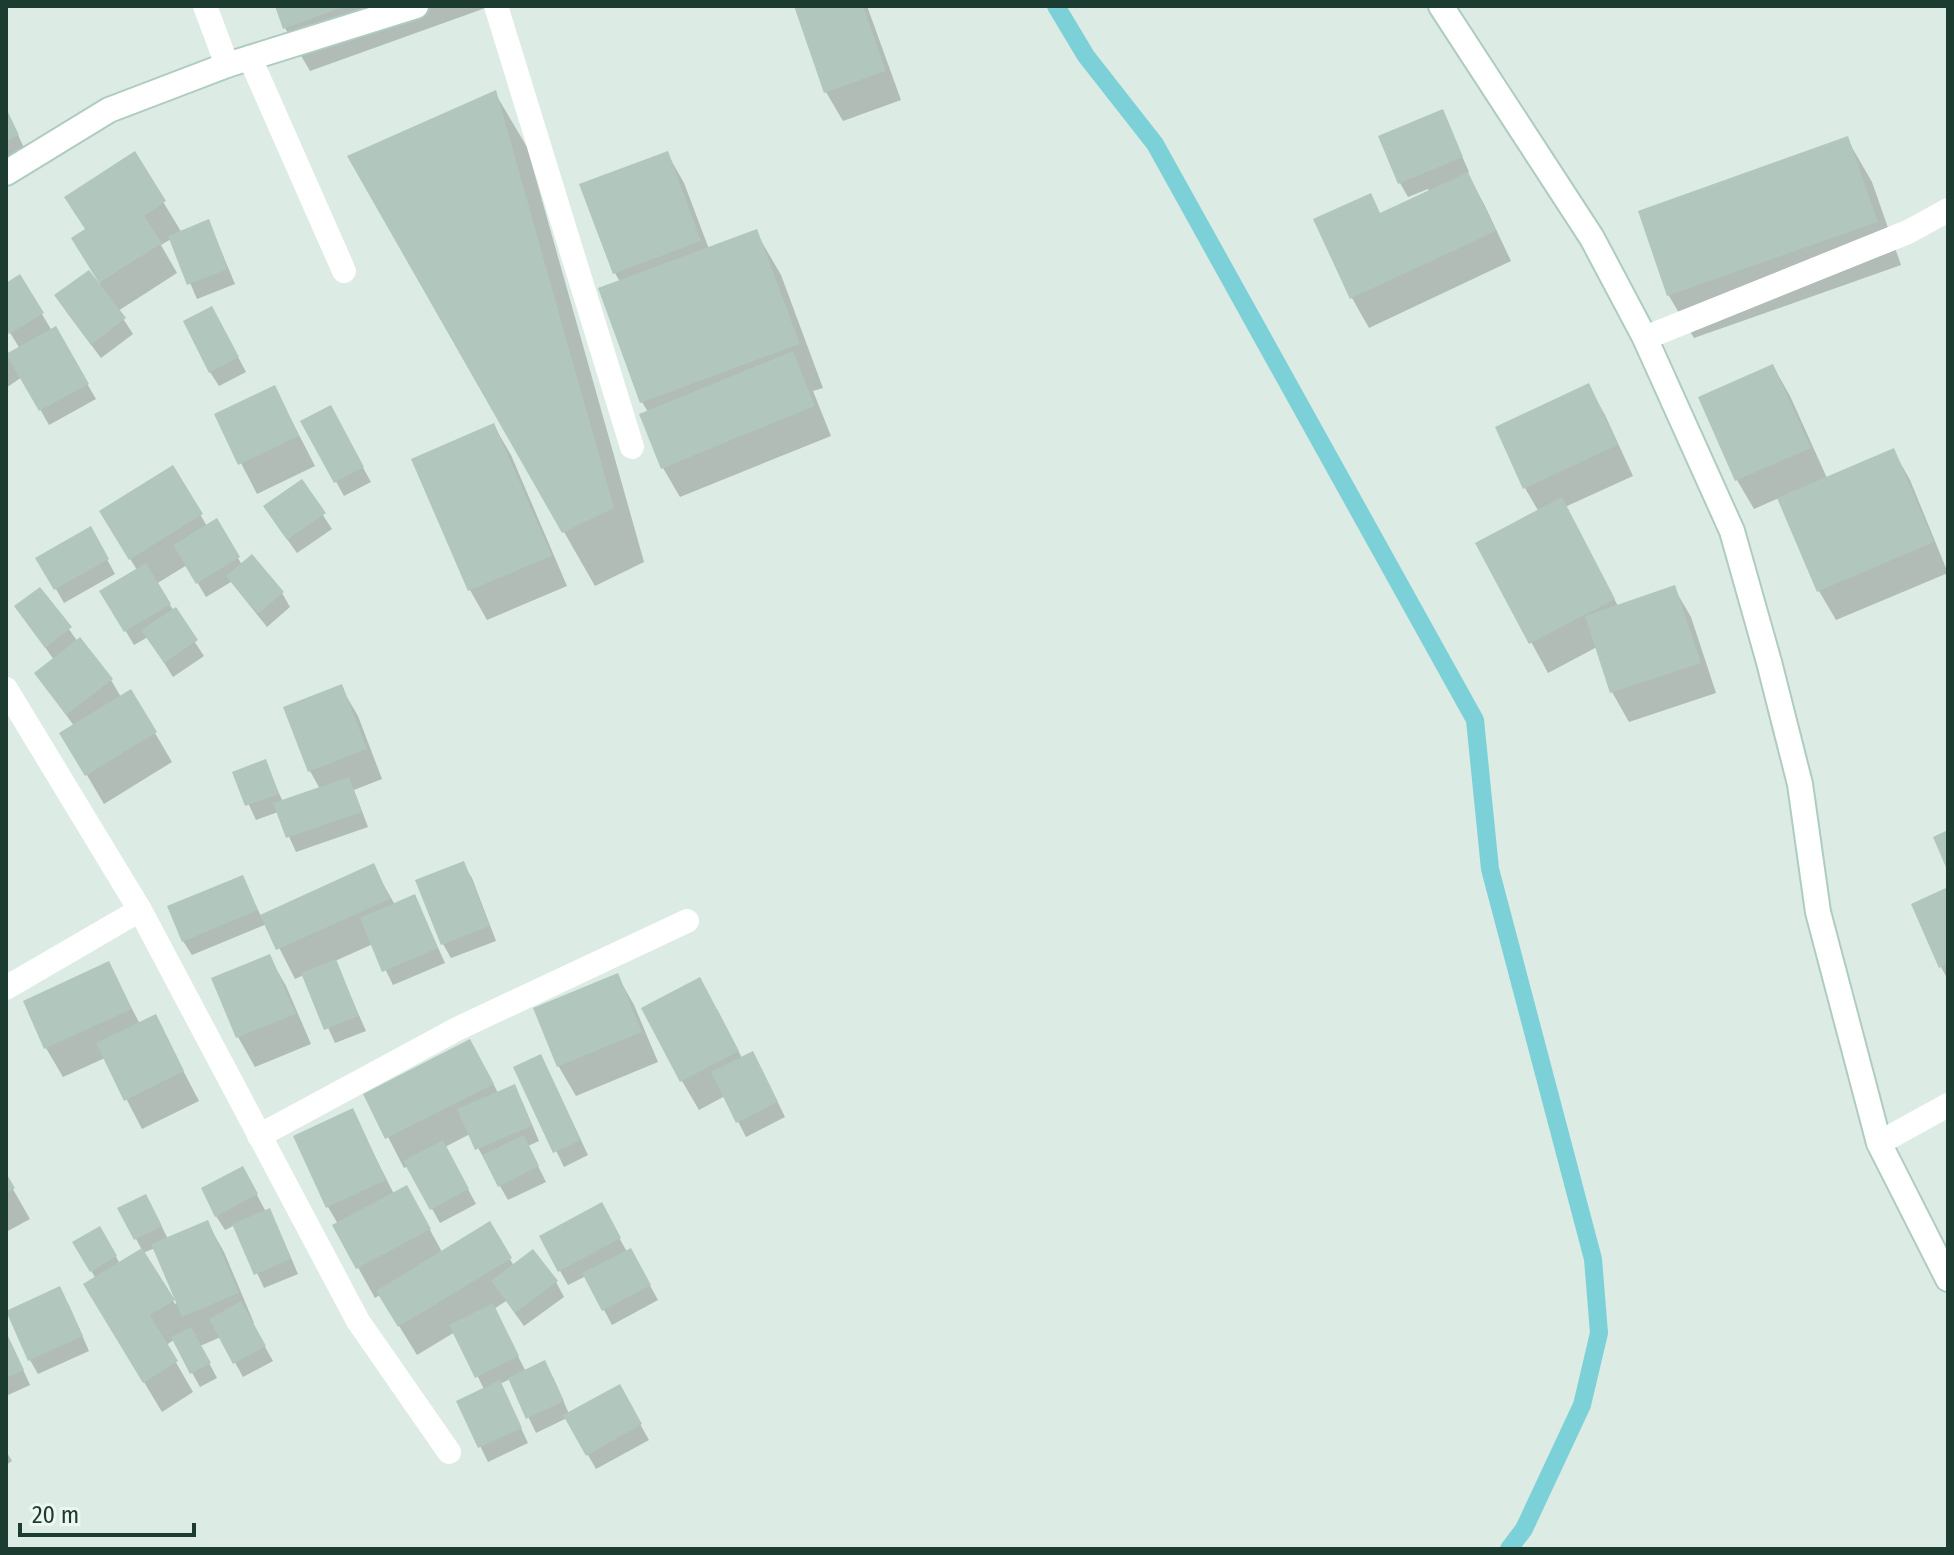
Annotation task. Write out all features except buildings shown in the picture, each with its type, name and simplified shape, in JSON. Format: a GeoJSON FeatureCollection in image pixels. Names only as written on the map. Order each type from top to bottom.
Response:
{"type":"FeatureCollection","features":[{"type":"Feature","properties":{"kind":"street"},"geometry":{"type":"LineString","coordinates":[[205,6],[239,61],[344,271]]}},
{"type":"Feature","properties":{"kind":"street"},"geometry":{"type":"LineString","coordinates":[[6,173],[109,110],[239,61],[416,6]]}},
{"type":"Feature","properties":{"kind":"street"},"geometry":{"type":"LineString","coordinates":[[496,6],[632,447]]}},
{"type":"Feature","properties":{"kind":"street"},"geometry":{"type":"LineString","coordinates":[[1441,6],[1592,238],[1645,338],[1732,531],[1800,784],[1818,912],[1879,1143],[1948,1279]]}},
{"type":"Feature","properties":{"kind":"street"},"geometry":{"type":"LineString","coordinates":[[1645,338],[1908,232],[1948,210]]}},
{"type":"Feature","properties":{"kind":"street"},"geometry":{"type":"LineString","coordinates":[[6,689],[140,910],[358,1321],[449,1452]]}},
{"type":"Feature","properties":{"kind":"street"},"geometry":{"type":"LineString","coordinates":[[6,988],[140,910]]}},
{"type":"Feature","properties":{"kind":"street"},"geometry":{"type":"LineString","coordinates":[[259,1136],[457,1029],[687,921]]}},
{"type":"Feature","properties":{"kind":"street"},"geometry":{"type":"LineString","coordinates":[[1879,1143],[1948,1105]]}},
{"type":"Feature","properties":{"kind":"waterway"},"geometry":{"type":"LineString","coordinates":[[1056,6],[1086,56],[1155,144],[1475,720],[1490,869],[1593,1259],[1599,1333],[1582,1405],[1524,1529],[1509,1549]]}}]}
